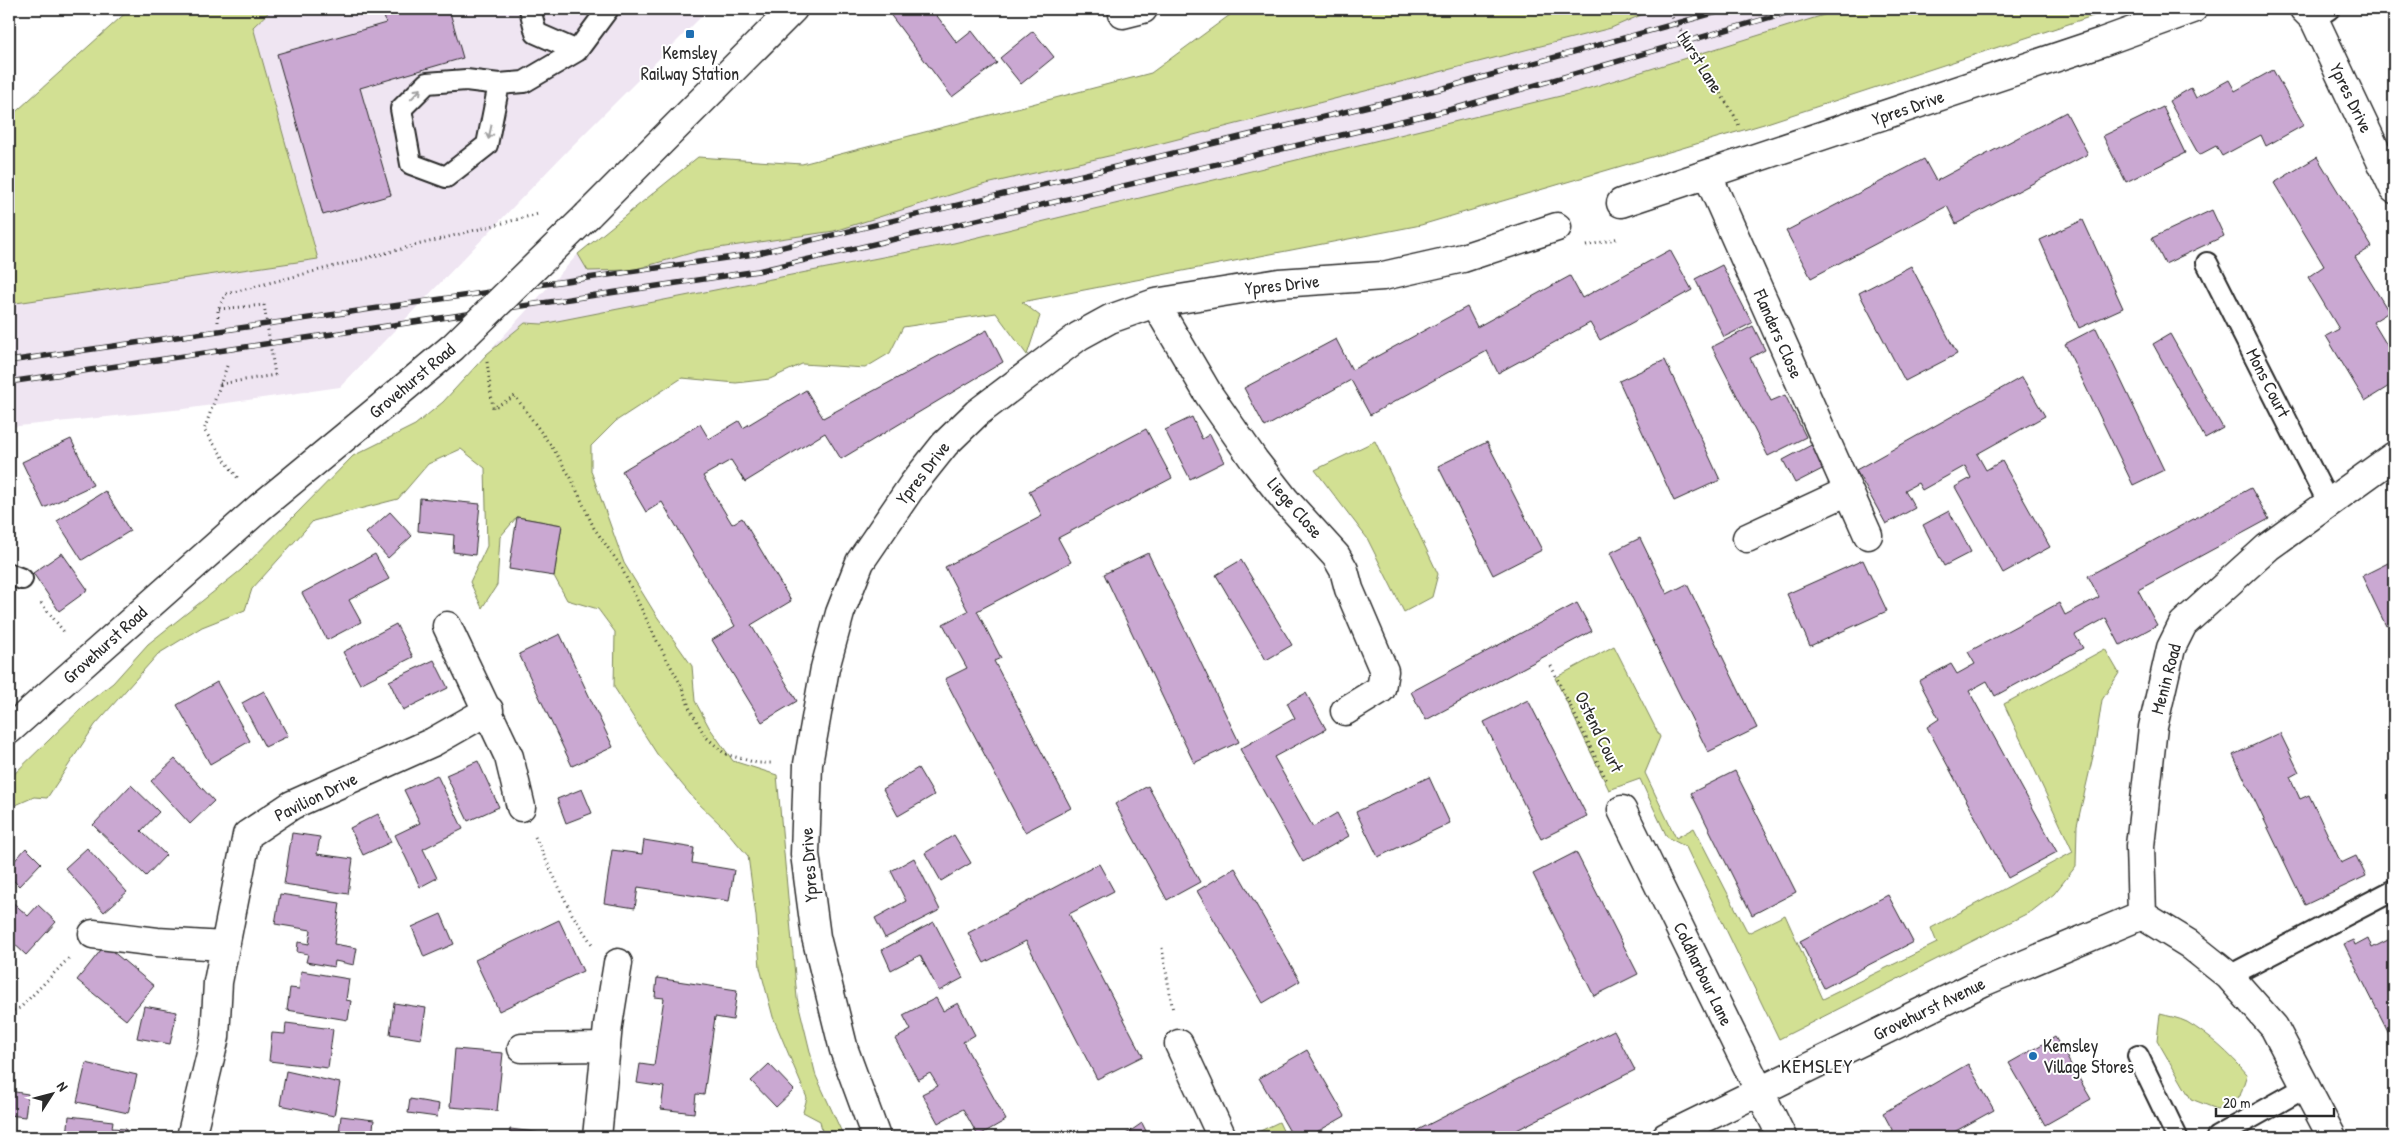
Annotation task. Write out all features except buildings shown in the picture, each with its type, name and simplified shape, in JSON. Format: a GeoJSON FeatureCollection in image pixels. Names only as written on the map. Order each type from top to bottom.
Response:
{"type":"FeatureCollection","features":[{"type":"Feature","properties":{"kind":"street","name":"Grovehurst Road"},"geometry":{"type":"LineString","coordinates":[[9,730],[259,508],[453,347],[588,215],[793,9]]}},
{"type":"Feature","properties":{"kind":"street","name":"Ypres Drive"},"geometry":{"type":"LineString","coordinates":[[1621,204],[2102,42],[2193,9]]}},
{"type":"Feature","properties":{"kind":"street","name":"Ypres Drive"},"geometry":{"type":"LineString","coordinates":[[2316,12],[2394,189]]}},
{"type":"Feature","properties":{"kind":"street","name":"Flanders Close"},"geometry":{"type":"LineString","coordinates":[[1708,176],[1868,535]]}},
{"type":"Feature","properties":{"kind":"street","name":"Ypres Drive"},"geometry":{"type":"LineString","coordinates":[[876,1137],[844,1050],[816,937],[805,854],[808,764],[825,668],[840,613],[860,562],[914,482],[944,444],[970,419],[1039,364],[1079,336],[1110,319],[1155,303],[1279,283],[1383,276],[1463,258],[1557,228]]}},
{"type":"Feature","properties":{"kind":"street","name":"Liege Close"},"geometry":{"type":"LineString","coordinates":[[1155,303],[1209,395],[1254,460],[1286,501],[1323,540],[1344,570],[1349,589],[1384,671],[1381,688],[1345,711]]}},
{"type":"Feature","properties":{"kind":"street","name":"Menin Road"},"geometry":{"type":"LineString","coordinates":[[2142,915],[2140,846],[2154,727],[2171,648],[2182,624],[2268,546],[2394,456]]}},
{"type":"Feature","properties":{"kind":"street"},"geometry":{"type":"LineString","coordinates":[[1747,538],[1848,491]]}},
{"type":"Feature","properties":{"kind":"street"},"geometry":{"type":"LineString","coordinates":[[447,626],[510,757],[521,807]]}},
{"type":"Feature","properties":{"kind":"street","name":"Pavilion Drive"},"geometry":{"type":"LineString","coordinates":[[191,1137],[215,1037],[218,982],[247,835],[292,805],[433,742],[488,710]]}},
{"type":"Feature","properties":{"kind":"street","name":"Coldharbour Lane"},"geometry":{"type":"LineString","coordinates":[[1622,810],[1782,1137]]}},
{"type":"Feature","properties":{"kind":"street"},"geometry":{"type":"LineString","coordinates":[[2142,915],[2189,944],[2229,976],[2274,1027],[2332,1137]]}},
{"type":"Feature","properties":{"kind":"street","name":"Grovehurst Avenue"},"geometry":{"type":"LineString","coordinates":[[1666,1137],[1982,982],[2142,915]]}},
{"type":"Feature","properties":{"kind":"street"},"geometry":{"type":"LineString","coordinates":[[93,934],[157,942],[224,946]]}},
{"type":"Feature","properties":{"kind":"street"},"geometry":{"type":"LineString","coordinates":[[597,1137],[606,1047],[618,963]]}},
{"type":"Feature","properties":{"kind":"street"},"geometry":{"type":"LineString","coordinates":[[1179,1044],[1222,1137]]}},
{"type":"Feature","properties":{"kind":"street"},"geometry":{"type":"LineString","coordinates":[[522,1048],[606,1047]]}},
{"type":"Feature","properties":{"kind":"lane"},"geometry":{"type":"LineString","coordinates":[[530,9],[536,32],[578,51]]}},
{"type":"Feature","properties":{"kind":"lane"},"geometry":{"type":"LineString","coordinates":[[499,84],[487,145],[446,178],[411,164],[401,109],[427,83],[466,80],[499,84],[524,82],[578,51],[608,9]]}},
{"type":"Feature","properties":{"kind":"lane","name":"Mons Court"},"geometry":{"type":"LineString","coordinates":[[2207,263],[2329,504]]}},
{"type":"Feature","properties":{"kind":"lane"},"geometry":{"type":"LineString","coordinates":[[2229,976],[2394,890]]}},
{"type":"Feature","properties":{"kind":"lane"},"geometry":{"type":"LineString","coordinates":[[2138,1056],[2177,1137]]}},
{"type":"Feature","properties":{"kind":"lane"},"geometry":{"type":"LineString","coordinates":[[2216,1137],[2306,1087]]}},
{"type":"Feature","properties":{"kind":"path","name":"Hurst Lane"},"geometry":{"type":"LineString","coordinates":[[1667,9],[1734,115]]}},
{"type":"Feature","properties":{"kind":"path"},"geometry":{"type":"LineString","coordinates":[[218,322],[218,309],[226,294],[553,210],[588,215]]}},
{"type":"Feature","properties":{"kind":"path"},"geometry":{"type":"LineString","coordinates":[[218,309],[264,305],[276,375],[220,384]]}},
{"type":"Feature","properties":{"kind":"path"},"geometry":{"type":"LineString","coordinates":[[488,361],[493,408],[515,396],[554,450],[594,528],[620,565],[705,736],[725,754],[757,763],[808,764]]}},
{"type":"Feature","properties":{"kind":"path"},"geometry":{"type":"LineString","coordinates":[[227,366],[204,430],[259,508]]}},
{"type":"Feature","properties":{"kind":"path"},"geometry":{"type":"LineString","coordinates":[[15,577],[87,660]]}},
{"type":"Feature","properties":{"kind":"path","name":"Ostend Court"},"geometry":{"type":"LineString","coordinates":[[1551,666],[1622,810]]}},
{"type":"Feature","properties":{"kind":"path"},"geometry":{"type":"LineString","coordinates":[[521,807],[572,914],[594,948],[618,963]]}},
{"type":"Feature","properties":{"kind":"path"},"geometry":{"type":"LineString","coordinates":[[9,1012],[20,1008],[93,934]]}},
{"type":"Feature","properties":{"kind":"path"},"geometry":{"type":"LineString","coordinates":[[1162,948],[1179,1044]]}},
{"type":"Feature","properties":{"kind":"shaded area"},"geometry":{"type":"Polygon","coordinates":[[[272,9],[709,9],[568,150],[340,387],[184,409],[9,427],[9,304],[318,259],[253,27],[272,9]]]}},
{"type":"Feature","properties":{"kind":"shaded area"},"geometry":{"type":"Polygon","coordinates":[[[1447,9],[2114,9],[1764,124],[1421,225],[487,354],[578,254],[698,157],[802,164],[1151,73],[1447,9]]]}},
{"type":"Feature","properties":{"kind":"green space"},"geometry":{"type":"Polygon","coordinates":[[[130,9],[272,9],[253,27],[318,259],[9,304],[9,118],[130,9]]]}},
{"type":"Feature","properties":{"kind":"green space"},"geometry":{"type":"Polygon","coordinates":[[[1238,9],[1655,9],[1611,28],[1135,150],[982,185],[834,231],[698,251],[633,270],[588,271],[578,254],[698,157],[802,164],[1151,73],[1238,9]]]}},
{"type":"Feature","properties":{"kind":"green space"},"geometry":{"type":"Polygon","coordinates":[[[1843,9],[2114,9],[1764,124],[1421,225],[1022,302],[1040,316],[1027,355],[996,313],[903,327],[890,353],[865,368],[802,364],[770,379],[736,383],[682,378],[616,421],[591,446],[591,471],[624,563],[656,615],[692,666],[695,701],[709,727],[733,761],[777,775],[797,998],[816,1076],[844,1137],[823,1137],[820,1121],[803,1112],[807,1098],[773,1017],[760,968],[756,916],[748,856],[724,828],[695,800],[657,754],[614,687],[615,632],[598,609],[567,600],[554,576],[562,525],[517,517],[500,537],[497,585],[482,608],[470,582],[487,546],[485,468],[461,449],[428,464],[398,499],[313,521],[252,589],[245,610],[202,627],[158,654],[95,725],[47,798],[34,797],[9,808],[9,779],[87,703],[113,683],[148,644],[241,570],[353,456],[415,425],[443,402],[487,354],[525,323],[542,324],[954,243],[1577,92],[1843,9]]]}},
{"type":"Feature","properties":{"kind":"green space"},"geometry":{"type":"Polygon","coordinates":[[[1375,441],[1438,574],[1432,597],[1404,612],[1367,538],[1315,470],[1375,441]]]}},
{"type":"Feature","properties":{"kind":"green space"},"geometry":{"type":"Polygon","coordinates":[[[1614,646],[1660,737],[1645,773],[1676,838],[1694,828],[1748,933],[1785,915],[1823,999],[1937,943],[1931,928],[2073,852],[2004,704],[2105,649],[2119,673],[2102,700],[2094,752],[2077,825],[2076,866],[2054,894],[2032,911],[1779,1039],[1686,847],[1667,837],[1640,779],[1609,790],[1555,678],[1614,646]]]}},
{"type":"Feature","properties":{"kind":"green space"},"geometry":{"type":"Polygon","coordinates":[[[2160,1014],[2187,1022],[2219,1045],[2234,1059],[2247,1074],[2240,1096],[2217,1109],[2191,1099],[2157,1040],[2160,1014]]]}},
{"type":"Feature","properties":{"kind":"green space"},"geometry":{"type":"Polygon","coordinates":[[[1279,1122],[1286,1137],[1255,1137],[1254,1134],[1279,1122]]]}},
{"type":"Feature","properties":{"kind":"railway"},"geometry":{"type":"LineString","coordinates":[[9,361],[754,254],[1448,87],[1728,9]]}},
{"type":"Feature","properties":{"kind":"railway"},"geometry":{"type":"LineString","coordinates":[[9,382],[758,271],[1453,109],[1799,9]]}},
{"type":"Feature","properties":{"kind":"place","name":"Kemsley Railway Station"},"geometry":{"type":"Point","coordinates":[690,34]}},
{"type":"Feature","properties":{"kind":"place","name":"Kemsley Village Stores"},"geometry":{"type":"Point","coordinates":[2033,1056]}},
{"type":"Feature","properties":{"kind":"district","name":"KEMSLEY"},"geometry":{"type":"Point","coordinates":[1817,1066]}}]}
